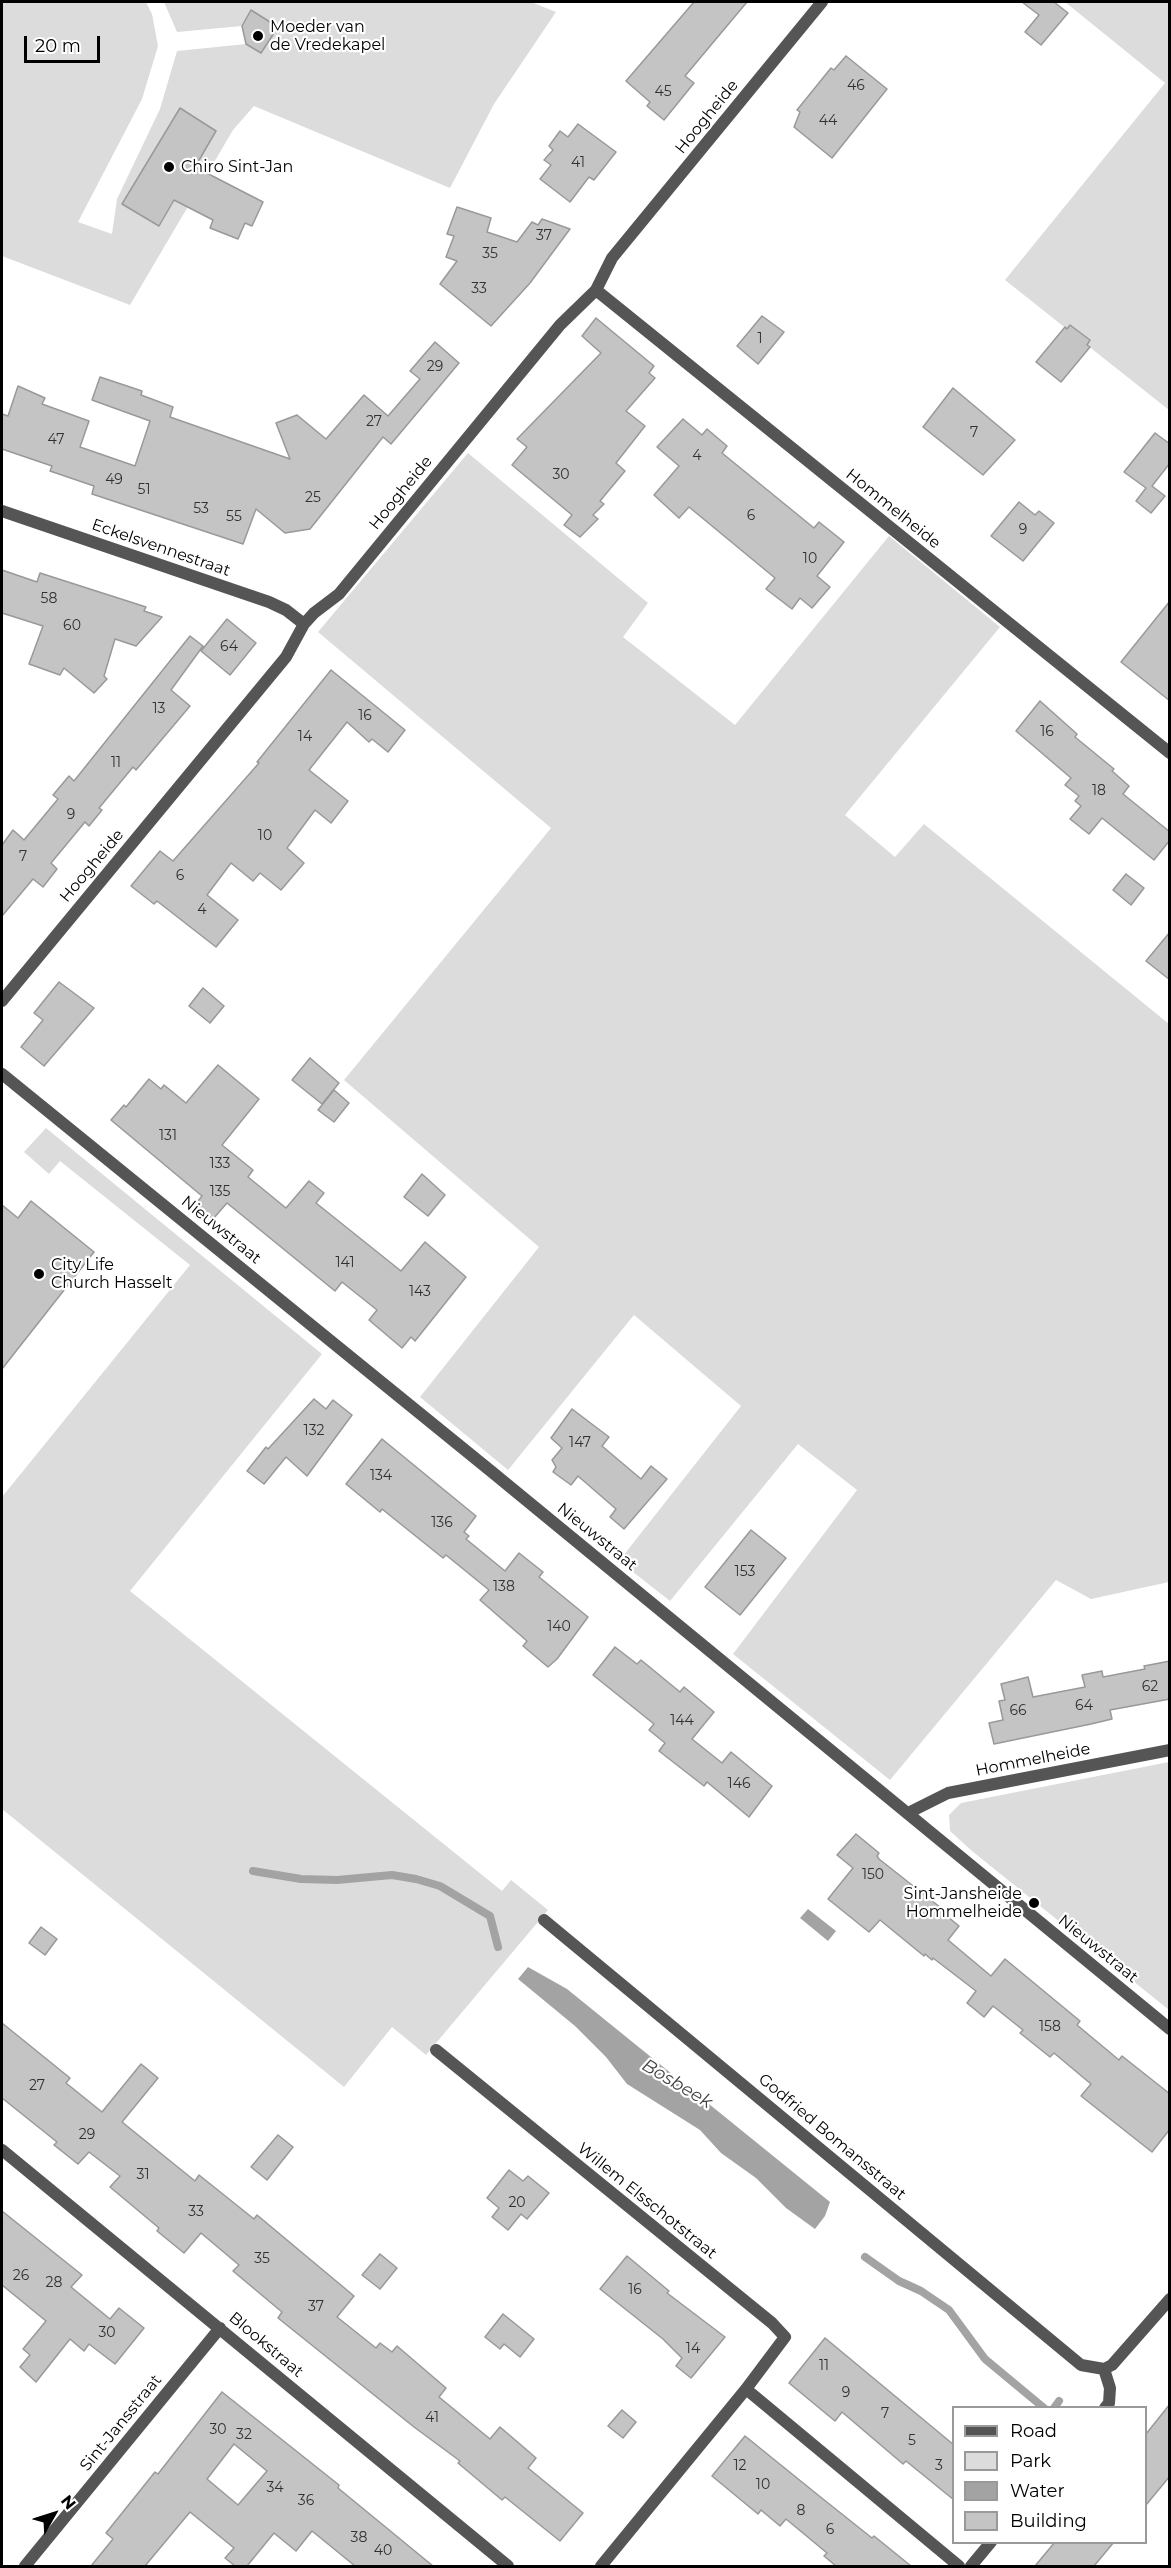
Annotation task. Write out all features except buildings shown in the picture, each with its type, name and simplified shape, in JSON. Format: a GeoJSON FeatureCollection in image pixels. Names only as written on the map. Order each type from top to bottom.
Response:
{"type":"FeatureCollection","features":[{"type":"Feature","properties":{"kind":"street","name":"Hoogheide"},"geometry":{"type":"LineString","coordinates":[[2,1001],[286,657],[304,624],[314,613],[339,594],[560,325],[596,290],[612,258],[822,2]]}},
{"type":"Feature","properties":{"kind":"street","name":"Hommelheide"},"geometry":{"type":"LineString","coordinates":[[596,290],[1170,753]]}},
{"type":"Feature","properties":{"kind":"street","name":"Eckelsvennestraat"},"geometry":{"type":"LineString","coordinates":[[2,511],[269,602],[286,610],[304,624]]}},
{"type":"Feature","properties":{"kind":"street","name":"Nieuwstraat"},"geometry":{"type":"LineString","coordinates":[[2,1074],[1170,2029]]}},
{"type":"Feature","properties":{"kind":"street","name":"Hommelheide"},"geometry":{"type":"LineString","coordinates":[[908,1814],[948,1793],[1170,1750]]}},
{"type":"Feature","properties":{"kind":"street","name":"Godfried Bomansstraat"},"geometry":{"type":"LineString","coordinates":[[544,1920],[1081,2365],[1104,2369]]}},
{"type":"Feature","properties":{"kind":"street","name":"Willem Elsschotstraat"},"geometry":{"type":"LineString","coordinates":[[436,2050],[772,2323],[785,2337],[746,2390],[601,2566]]}},
{"type":"Feature","properties":{"kind":"street","name":"Blookstraat"},"geometry":{"type":"LineString","coordinates":[[2,2150],[220,2328],[423,2499],[508,2566]]}},
{"type":"Feature","properties":{"kind":"street"},"geometry":{"type":"LineString","coordinates":[[1106,2406],[1110,2388],[1104,2369],[1121,2357],[1170,2299]]}},
{"type":"Feature","properties":{"kind":"street","name":"Sint-Jansstraat"},"geometry":{"type":"LineString","coordinates":[[25,2566],[220,2328]]}},
{"type":"Feature","properties":{"kind":"street"},"geometry":{"type":"LineString","coordinates":[[746,2390],[959,2566]]}},
{"type":"Feature","properties":{"kind":"street"},"geometry":{"type":"LineString","coordinates":[[971,2566],[989,2544]]}},
{"type":"Feature","properties":{"kind":"green space"},"geometry":{"type":"Polygon","coordinates":[[[2,2],[146,2],[152,14],[158,46],[142,99],[78,222],[112,234],[117,199],[160,109],[177,51],[246,44],[242,26],[177,32],[164,2],[531,2],[556,12],[494,104],[450,188],[254,106],[233,130],[130,305],[2,256],[2,2]]]}},
{"type":"Feature","properties":{"kind":"green space"},"geometry":{"type":"Polygon","coordinates":[[[1065,2],[1169,2],[1169,410],[1005,280],[1165,83],[1065,2]]]}},
{"type":"Feature","properties":{"kind":"green space"},"geometry":{"type":"Polygon","coordinates":[[[468,453],[648,603],[623,637],[735,725],[889,536],[1000,627],[845,815],[895,857],[924,824],[1169,1024],[1169,1582],[1091,1599],[1056,1580],[890,1780],[733,1654],[857,1490],[798,1444],[670,1601],[619,1561],[741,1406],[634,1315],[508,1470],[420,1397],[539,1247],[344,1080],[551,828],[318,632],[468,453]]]}},
{"type":"Feature","properties":{"kind":"green space"},"geometry":{"type":"Polygon","coordinates":[[[46,1128],[322,1354],[130,1591],[502,1891],[511,1880],[548,1910],[426,2055],[392,2027],[344,2087],[2,1809],[2,1497],[190,1265],[60,1161],[49,1174],[24,1152],[46,1128]]]}},
{"type":"Feature","properties":{"kind":"green space"},"geometry":{"type":"Polygon","coordinates":[[[1170,1762],[1169,2010],[972,1851],[950,1831],[949,1815],[961,1803],[1170,1762]]]}},
{"type":"Feature","properties":{"kind":"water"},"geometry":{"type":"Polygon","coordinates":[[[808,1909],[836,1931],[828,1941],[800,1918],[808,1909]]]}},
{"type":"Feature","properties":{"kind":"water"},"geometry":{"type":"Polygon","coordinates":[[[528,1967],[567,1989],[830,2202],[825,2216],[815,2229],[786,2208],[756,2178],[721,2153],[700,2130],[627,2084],[606,2057],[575,2026],[518,1979],[528,1967]]]}},
{"type":"Feature","properties":{"kind":"waterway","name":"Bosbeek"},"geometry":{"type":"LineString","coordinates":[[253,1871],[301,1879],[337,1880],[392,1875],[440,1886],[490,1916],[498,1947]]}},
{"type":"Feature","properties":{"kind":"waterway","name":"Bosbeek"},"geometry":{"type":"LineString","coordinates":[[865,2257],[899,2281],[921,2291],[949,2310],[985,2359],[1042,2406]]}},
{"type":"Feature","properties":{"kind":"waterway","name":"Bosbeek"},"geometry":{"type":"LineString","coordinates":[[1055,2406],[1059,2401]]}},
{"type":"Feature","properties":{"kind":"place","name":"Moeder van de Vredekapel"},"geometry":{"type":"Point","coordinates":[258,36]}},
{"type":"Feature","properties":{"kind":"place","name":"Chiro Sint-Jan"},"geometry":{"type":"Point","coordinates":[169,167]}},
{"type":"Feature","properties":{"kind":"place","name":"City Life Church Hasselt"},"geometry":{"type":"Point","coordinates":[39,1274]}},
{"type":"Feature","properties":{"kind":"place","name":"Sint-Jansheide Hommelheide"},"geometry":{"type":"Point","coordinates":[1034,1903]}}]}
